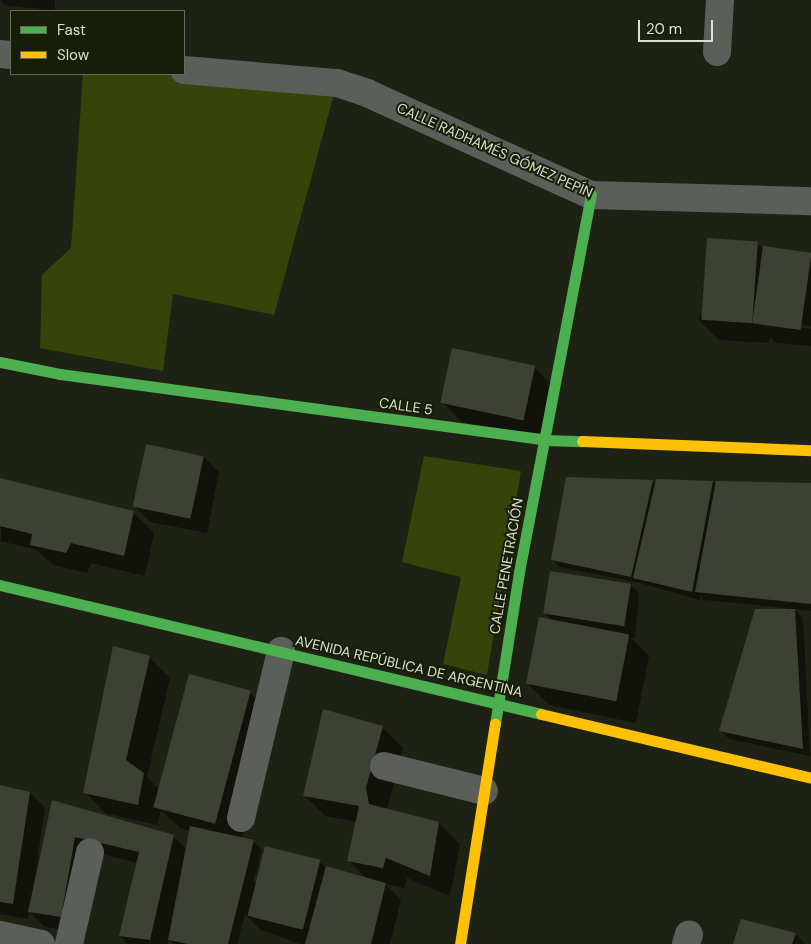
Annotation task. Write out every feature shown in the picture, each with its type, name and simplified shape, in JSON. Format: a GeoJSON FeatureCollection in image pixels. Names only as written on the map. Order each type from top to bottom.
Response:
{"type":"FeatureCollection","features":[{"type":"Feature","properties":{"kind":"street"},"geometry":{"type":"LineString","coordinates":[[717,52],[720,0]]}},
{"type":"Feature","properties":{"kind":"street","name":"CALLE RADHAMÉS GÓMEZ PEPÍN"},"geometry":{"type":"LineString","coordinates":[[185,70],[337,83],[367,93],[591,195],[811,202]]}},
{"type":"Feature","properties":{"kind":"street","name":"CALLE PENETRACIÓN"},"geometry":{"type":"LineString","coordinates":[[460,944],[498,702],[544,440],[591,195]]}},
{"type":"Feature","properties":{"kind":"street","name":"CALLE 5"},"geometry":{"type":"LineString","coordinates":[[0,362],[60,374],[544,440],[811,450]]}},
{"type":"Feature","properties":{"kind":"street","name":"AVENIDA REPÚBLICA DE ARGENTINA"},"geometry":{"type":"LineString","coordinates":[[0,585],[498,702],[747,765],[811,778]]}},
{"type":"Feature","properties":{"kind":"street"},"geometry":{"type":"LineString","coordinates":[[241,818],[280,651]]}},
{"type":"Feature","properties":{"kind":"street"},"geometry":{"type":"LineString","coordinates":[[384,766],[484,791]]}},
{"type":"Feature","properties":{"kind":"street"},"geometry":{"type":"LineString","coordinates":[[69,944],[90,852]]}},
{"type":"Feature","properties":{"kind":"street"},"geometry":{"type":"LineString","coordinates":[[0,935],[40,944]]}},
{"type":"Feature","properties":{"kind":"green space"},"geometry":{"type":"Polygon","coordinates":[[[185,74],[337,83],[274,315],[173,294],[163,371],[40,348],[42,275],[71,248],[83,75],[185,74]]]}},
{"type":"Feature","properties":{"kind":"green space"},"geometry":{"type":"Polygon","coordinates":[[[424,456],[521,471],[487,675],[443,664],[461,577],[402,562],[424,456]]]}},
{"type":"Feature","properties":{"kind":"building"},"geometry":{"type":"Polygon","coordinates":[[[707,238],[758,242],[752,323],[701,320],[707,238]]]}},
{"type":"Feature","properties":{"kind":"building"},"geometry":{"type":"Polygon","coordinates":[[[763,246],[811,253],[801,330],[752,323],[763,246]]]}},
{"type":"Feature","properties":{"kind":"building"},"geometry":{"type":"Polygon","coordinates":[[[452,348],[535,366],[523,420],[440,403],[452,348]]]}},
{"type":"Feature","properties":{"kind":"building"},"geometry":{"type":"Polygon","coordinates":[[[146,444],[204,456],[190,519],[133,507],[146,444]]]}},
{"type":"Feature","properties":{"kind":"building"},"geometry":{"type":"Polygon","coordinates":[[[566,477],[653,480],[631,577],[551,560],[566,477]]]}},
{"type":"Feature","properties":{"kind":"building"},"geometry":{"type":"Polygon","coordinates":[[[0,478],[134,511],[124,556],[71,543],[66,553],[30,545],[32,534],[0,526],[0,478]]]}},
{"type":"Feature","properties":{"kind":"building"},"geometry":{"type":"Polygon","coordinates":[[[656,479],[713,481],[692,592],[633,578],[656,479]]]}},
{"type":"Feature","properties":{"kind":"building"},"geometry":{"type":"Polygon","coordinates":[[[716,481],[811,483],[811,604],[695,592],[716,481]]]}},
{"type":"Feature","properties":{"kind":"building"},"geometry":{"type":"Polygon","coordinates":[[[550,571],[631,584],[624,626],[543,613],[550,571]]]}},
{"type":"Feature","properties":{"kind":"building"},"geometry":{"type":"Polygon","coordinates":[[[755,609],[795,609],[803,749],[719,731],[755,609]]]}},
{"type":"Feature","properties":{"kind":"building"},"geometry":{"type":"Polygon","coordinates":[[[539,617],[629,635],[616,701],[526,684],[539,617]]]}},
{"type":"Feature","properties":{"kind":"building"},"geometry":{"type":"Polygon","coordinates":[[[113,646],[150,656],[126,760],[144,773],[138,805],[83,793],[113,646]]]}},
{"type":"Feature","properties":{"kind":"building"},"geometry":{"type":"Polygon","coordinates":[[[189,674],[251,691],[215,824],[153,807],[189,674]]]}},
{"type":"Feature","properties":{"kind":"building"},"geometry":{"type":"Polygon","coordinates":[[[323,709],[383,726],[366,788],[369,804],[439,822],[430,876],[386,858],[383,868],[347,861],[359,806],[303,796],[323,709]]]}},
{"type":"Feature","properties":{"kind":"building"},"geometry":{"type":"Polygon","coordinates":[[[0,785],[30,792],[13,904],[0,902],[0,785]]]}},
{"type":"Feature","properties":{"kind":"building"},"geometry":{"type":"Polygon","coordinates":[[[52,800],[174,835],[150,940],[119,936],[139,852],[75,837],[61,917],[28,912],[52,800]]]}},
{"type":"Feature","properties":{"kind":"building"},"geometry":{"type":"Polygon","coordinates":[[[190,826],[254,840],[228,944],[188,944],[168,940],[190,826]]]}},
{"type":"Feature","properties":{"kind":"building"},"geometry":{"type":"Polygon","coordinates":[[[265,846],[320,860],[303,930],[248,916],[265,846]]]}},
{"type":"Feature","properties":{"kind":"building"},"geometry":{"type":"Polygon","coordinates":[[[326,866],[386,883],[371,944],[305,944],[326,866]]]}},
{"type":"Feature","properties":{"kind":"building"},"geometry":{"type":"Polygon","coordinates":[[[741,919],[796,933],[792,944],[733,944],[741,919]]]}},
{"type":"Feature","properties":{"kind":"traffic: fast"},"geometry":{"type":"LineString","coordinates":[[495,724],[519,572],[591,195]]}},
{"type":"Feature","properties":{"kind":"traffic: fast"},"geometry":{"type":"LineString","coordinates":[[0,362],[60,374],[545,440],[582,441]]}},
{"type":"Feature","properties":{"kind":"traffic: fast"},"geometry":{"type":"LineString","coordinates":[[0,585],[541,714]]}},
{"type":"Feature","properties":{"kind":"traffic: slow"},"geometry":{"type":"LineString","coordinates":[[582,441],[811,450]]}},
{"type":"Feature","properties":{"kind":"traffic: slow"},"geometry":{"type":"LineString","coordinates":[[541,714],[811,778]]}},
{"type":"Feature","properties":{"kind":"traffic: slow"},"geometry":{"type":"LineString","coordinates":[[460,944],[495,724]]}}]}
